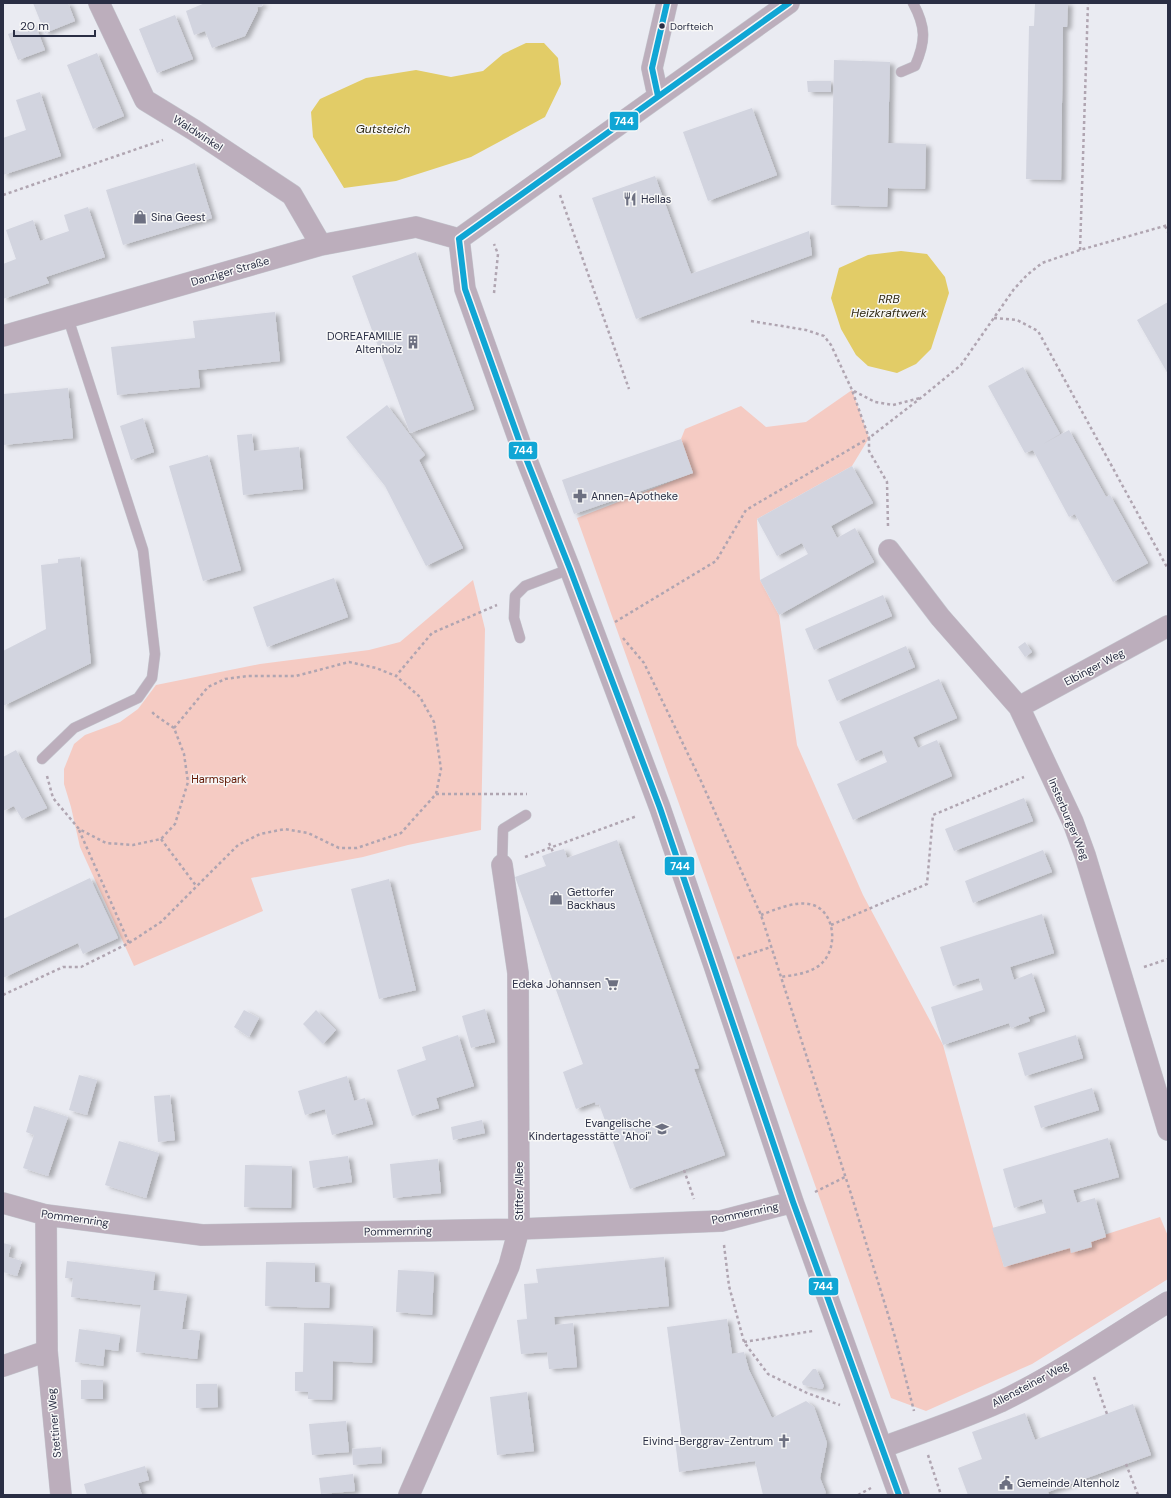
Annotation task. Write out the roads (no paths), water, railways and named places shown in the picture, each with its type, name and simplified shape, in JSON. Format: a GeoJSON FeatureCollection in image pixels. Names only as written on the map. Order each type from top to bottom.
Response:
{"type":"FeatureCollection","features":[{"type":"Feature","properties":{"kind":"street","name":"Waldwinkel"},"geometry":{"type":"LineString","coordinates":[[99,3],[145,100],[194,130],[292,196],[322,245]]}},
{"type":"Feature","properties":{"kind":"street"},"geometry":{"type":"LineString","coordinates":[[658,96],[652,68],[667,3]]}},
{"type":"Feature","properties":{"kind":"street"},"geometry":{"type":"LineString","coordinates":[[789,3],[459,239],[465,289],[520,443],[570,569],[660,808],[793,1202],[883,1447],[899,1495]]}},
{"type":"Feature","properties":{"kind":"street","name":"Danziger Straße"},"geometry":{"type":"LineString","coordinates":[[3,336],[322,245],[416,227],[459,239]]}},
{"type":"Feature","properties":{"kind":"street","name":"Insterburger Weg"},"geometry":{"type":"LineString","coordinates":[[889,550],[940,617],[1019,707],[1073,822],[1085,855],[1168,1130]]}},
{"type":"Feature","properties":{"kind":"street","name":"Elbinger Weg"},"geometry":{"type":"LineString","coordinates":[[1019,707],[1168,626]]}},
{"type":"Feature","properties":{"kind":"street","name":"Stifter Allee"},"geometry":{"type":"LineString","coordinates":[[409,1495],[509,1266],[519,1229],[518,973],[502,865]]}},
{"type":"Feature","properties":{"kind":"street","name":"Pommernring"},"geometry":{"type":"LineString","coordinates":[[3,1203],[46,1215],[202,1235],[519,1229],[721,1221],[793,1202]]}},
{"type":"Feature","properties":{"kind":"street","name":"Stettiner Weg"},"geometry":{"type":"LineString","coordinates":[[46,1215],[47,1351],[61,1495]]}},
{"type":"Feature","properties":{"kind":"street","name":"Allensteiner Weg"},"geometry":{"type":"LineString","coordinates":[[883,1447],[921,1434],[1000,1401],[1041,1380],[1086,1354],[1168,1302]]}},
{"type":"Feature","properties":{"kind":"street"},"geometry":{"type":"LineString","coordinates":[[3,1366],[47,1351]]}},
{"type":"Feature","properties":{"kind":"lane"},"geometry":{"type":"LineString","coordinates":[[901,72],[915,66],[922,52],[924,32],[913,3]]}},
{"type":"Feature","properties":{"kind":"lane"},"geometry":{"type":"LineString","coordinates":[[42,759],[74,728],[138,698],[152,678],[155,654],[142,550],[68,318]]}},
{"type":"Feature","properties":{"kind":"lane"},"geometry":{"type":"LineString","coordinates":[[520,638],[514,618],[515,596],[525,586],[570,569]]}},
{"type":"Feature","properties":{"kind":"lane"},"geometry":{"type":"LineString","coordinates":[[502,865],[503,830],[526,815]]}},
{"type":"Feature","properties":{"kind":"water","name":"Gutsteich"},"geometry":{"type":"Polygon","coordinates":[[[526,43],[544,43],[558,58],[561,84],[545,117],[471,157],[396,181],[344,188],[313,137],[311,112],[320,99],[366,78],[416,70],[451,77],[483,71],[503,54],[526,43]]]}},
{"type":"Feature","properties":{"kind":"water","name":"RRB Heizkraftwerk"},"geometry":{"type":"Polygon","coordinates":[[[901,251],[927,254],[945,277],[949,293],[931,349],[916,364],[897,373],[868,366],[856,355],[841,329],[831,298],[839,268],[868,255],[901,251]]]}},
{"type":"Feature","properties":{"kind":"place","name":"Dorfteich"},"geometry":{"type":"Point","coordinates":[662,26]}},
{"type":"Feature","properties":{"kind":"place","name":"Hellas"},"geometry":{"type":"Point","coordinates":[630,199]}},
{"type":"Feature","properties":{"kind":"place","name":"Sina Geest"},"geometry":{"type":"Point","coordinates":[140,217]}},
{"type":"Feature","properties":{"kind":"place","name":"DOREAFAMILIE Altenholz"},"geometry":{"type":"Point","coordinates":[413,342]}},
{"type":"Feature","properties":{"kind":"place","name":"Annen-Apotheke"},"geometry":{"type":"Point","coordinates":[580,496]}},
{"type":"Feature","properties":{"kind":"place","name":"Gettorfer Backhaus"},"geometry":{"type":"Point","coordinates":[556,898]}},
{"type":"Feature","properties":{"kind":"place","name":"Edeka Johannsen"},"geometry":{"type":"Point","coordinates":[612,984]}},
{"type":"Feature","properties":{"kind":"place","name":"Evangelische Kindertagesstätte \"Ahoi\""},"geometry":{"type":"Point","coordinates":[662,1129]}},
{"type":"Feature","properties":{"kind":"place","name":"Eivind-Berggrav-Zentrum"},"geometry":{"type":"Point","coordinates":[784,1441]}},
{"type":"Feature","properties":{"kind":"place","name":"Gemeinde Altenholz"},"geometry":{"type":"Point","coordinates":[1006,1483]}},
{"type":"Feature","properties":{"kind":"park label","name":"Harmspark"},"geometry":{"type":"Point","coordinates":[219,779]}}]}
